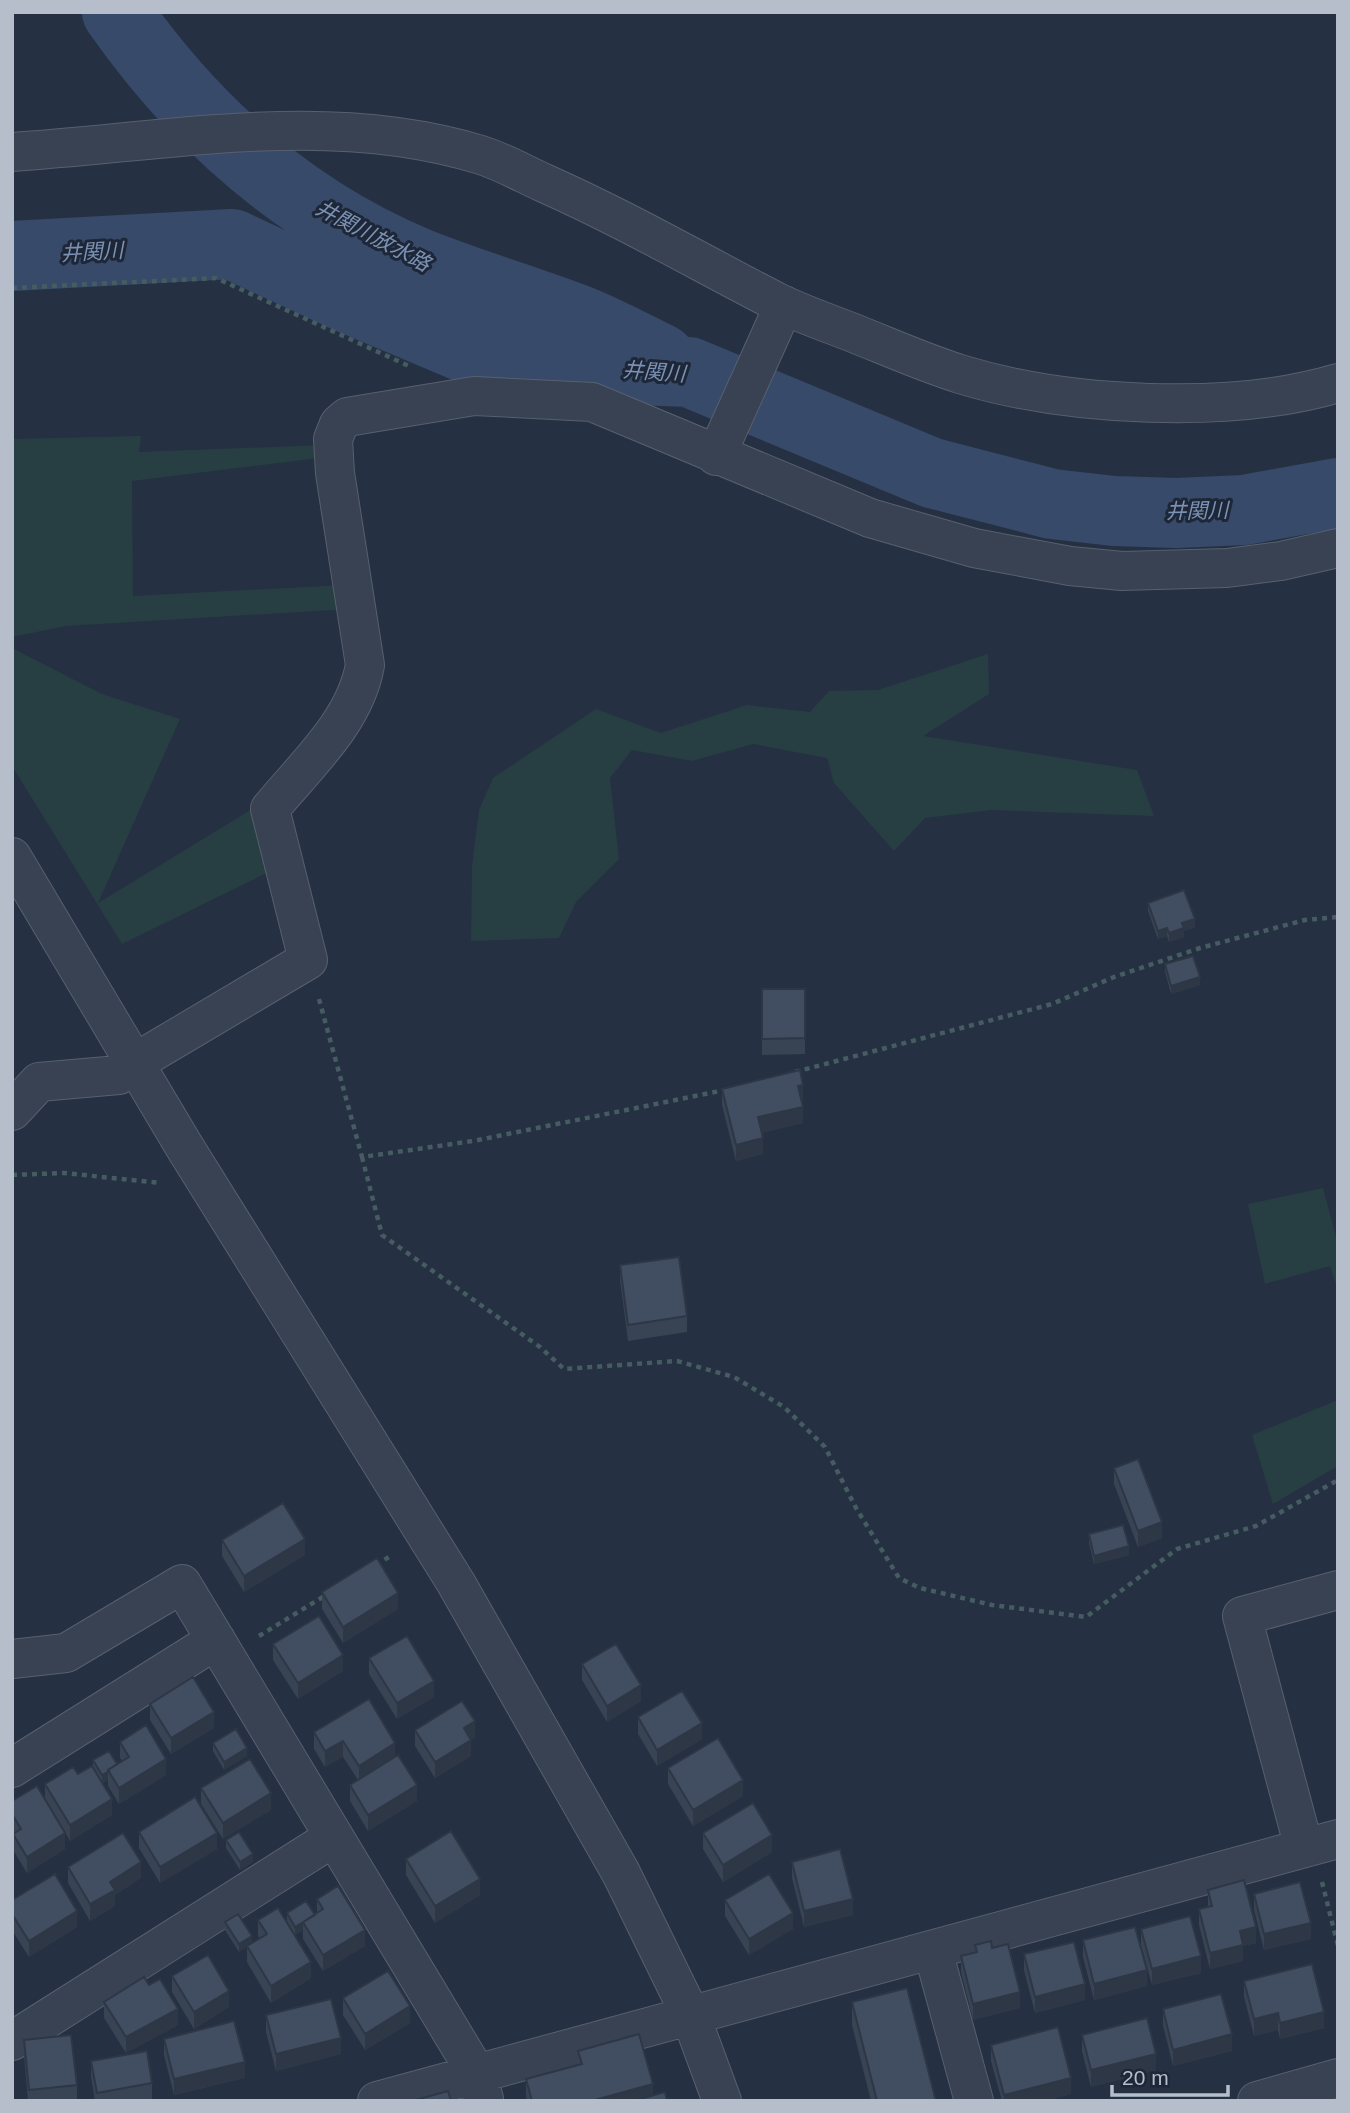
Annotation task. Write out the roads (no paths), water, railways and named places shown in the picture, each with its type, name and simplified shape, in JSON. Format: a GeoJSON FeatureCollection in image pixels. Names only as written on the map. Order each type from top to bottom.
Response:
{"type":"FeatureCollection","features":[{"type":"Feature","properties":{"kind":"street"},"geometry":{"type":"LineString","coordinates":[[12,152],[258,130],[347,133],[432,144],[482,156],[568,193],[783,305],[962,374],[1050,392],[1141,402],[1198,401],[1312,391],[1338,383]]}},
{"type":"Feature","properties":{"kind":"street"},"geometry":{"type":"LineString","coordinates":[[719,451],[783,305]]}},
{"type":"Feature","properties":{"kind":"street"},"geometry":{"type":"LineString","coordinates":[[12,1111],[39,1082],[119,1075],[136,1062],[308,960],[270,809],[343,721],[360,690],[365,665],[335,472],[334,439],[339,424],[358,413],[474,396],[592,402],[719,451],[870,518],[974,548],[1070,566],[1122,571],[1214,569],[1281,561],[1338,548]]}},
{"type":"Feature","properties":{"kind":"street"},"geometry":{"type":"LineString","coordinates":[[12,857],[217,1198],[426,1535],[621,1873],[690,2014],[722,2101]]}},
{"type":"Feature","properties":{"kind":"street"},"geometry":{"type":"LineString","coordinates":[[12,1659],[66,1653],[181,1584],[481,2088]]}},
{"type":"Feature","properties":{"kind":"street"},"geometry":{"type":"LineString","coordinates":[[377,2101],[481,2088],[690,2014],[933,1951],[1321,1843],[1242,1616],[1338,1590]]}},
{"type":"Feature","properties":{"kind":"street"},"geometry":{"type":"LineString","coordinates":[[12,1768],[220,1648]]}},
{"type":"Feature","properties":{"kind":"street"},"geometry":{"type":"LineString","coordinates":[[12,2041],[334,1838]]}},
{"type":"Feature","properties":{"kind":"street"},"geometry":{"type":"LineString","coordinates":[[933,1951],[974,2101]]}},
{"type":"Feature","properties":{"kind":"street"},"geometry":{"type":"LineString","coordinates":[[1257,2101],[1338,2078]]}},
{"type":"Feature","properties":{"kind":"waterway","name":"井関川放水路"},"geometry":{"type":"LineString","coordinates":[[117,12],[147,52],[213,126],[289,190],[330,217],[373,242],[419,263],[579,320],[661,359]]}},
{"type":"Feature","properties":{"kind":"waterway","name":"井関川"},"geometry":{"type":"LineString","coordinates":[[12,256],[232,244],[346,297],[507,365],[689,372],[932,473],[1052,504],[1114,511],[1176,513],[1244,510],[1338,493]]}}]}
